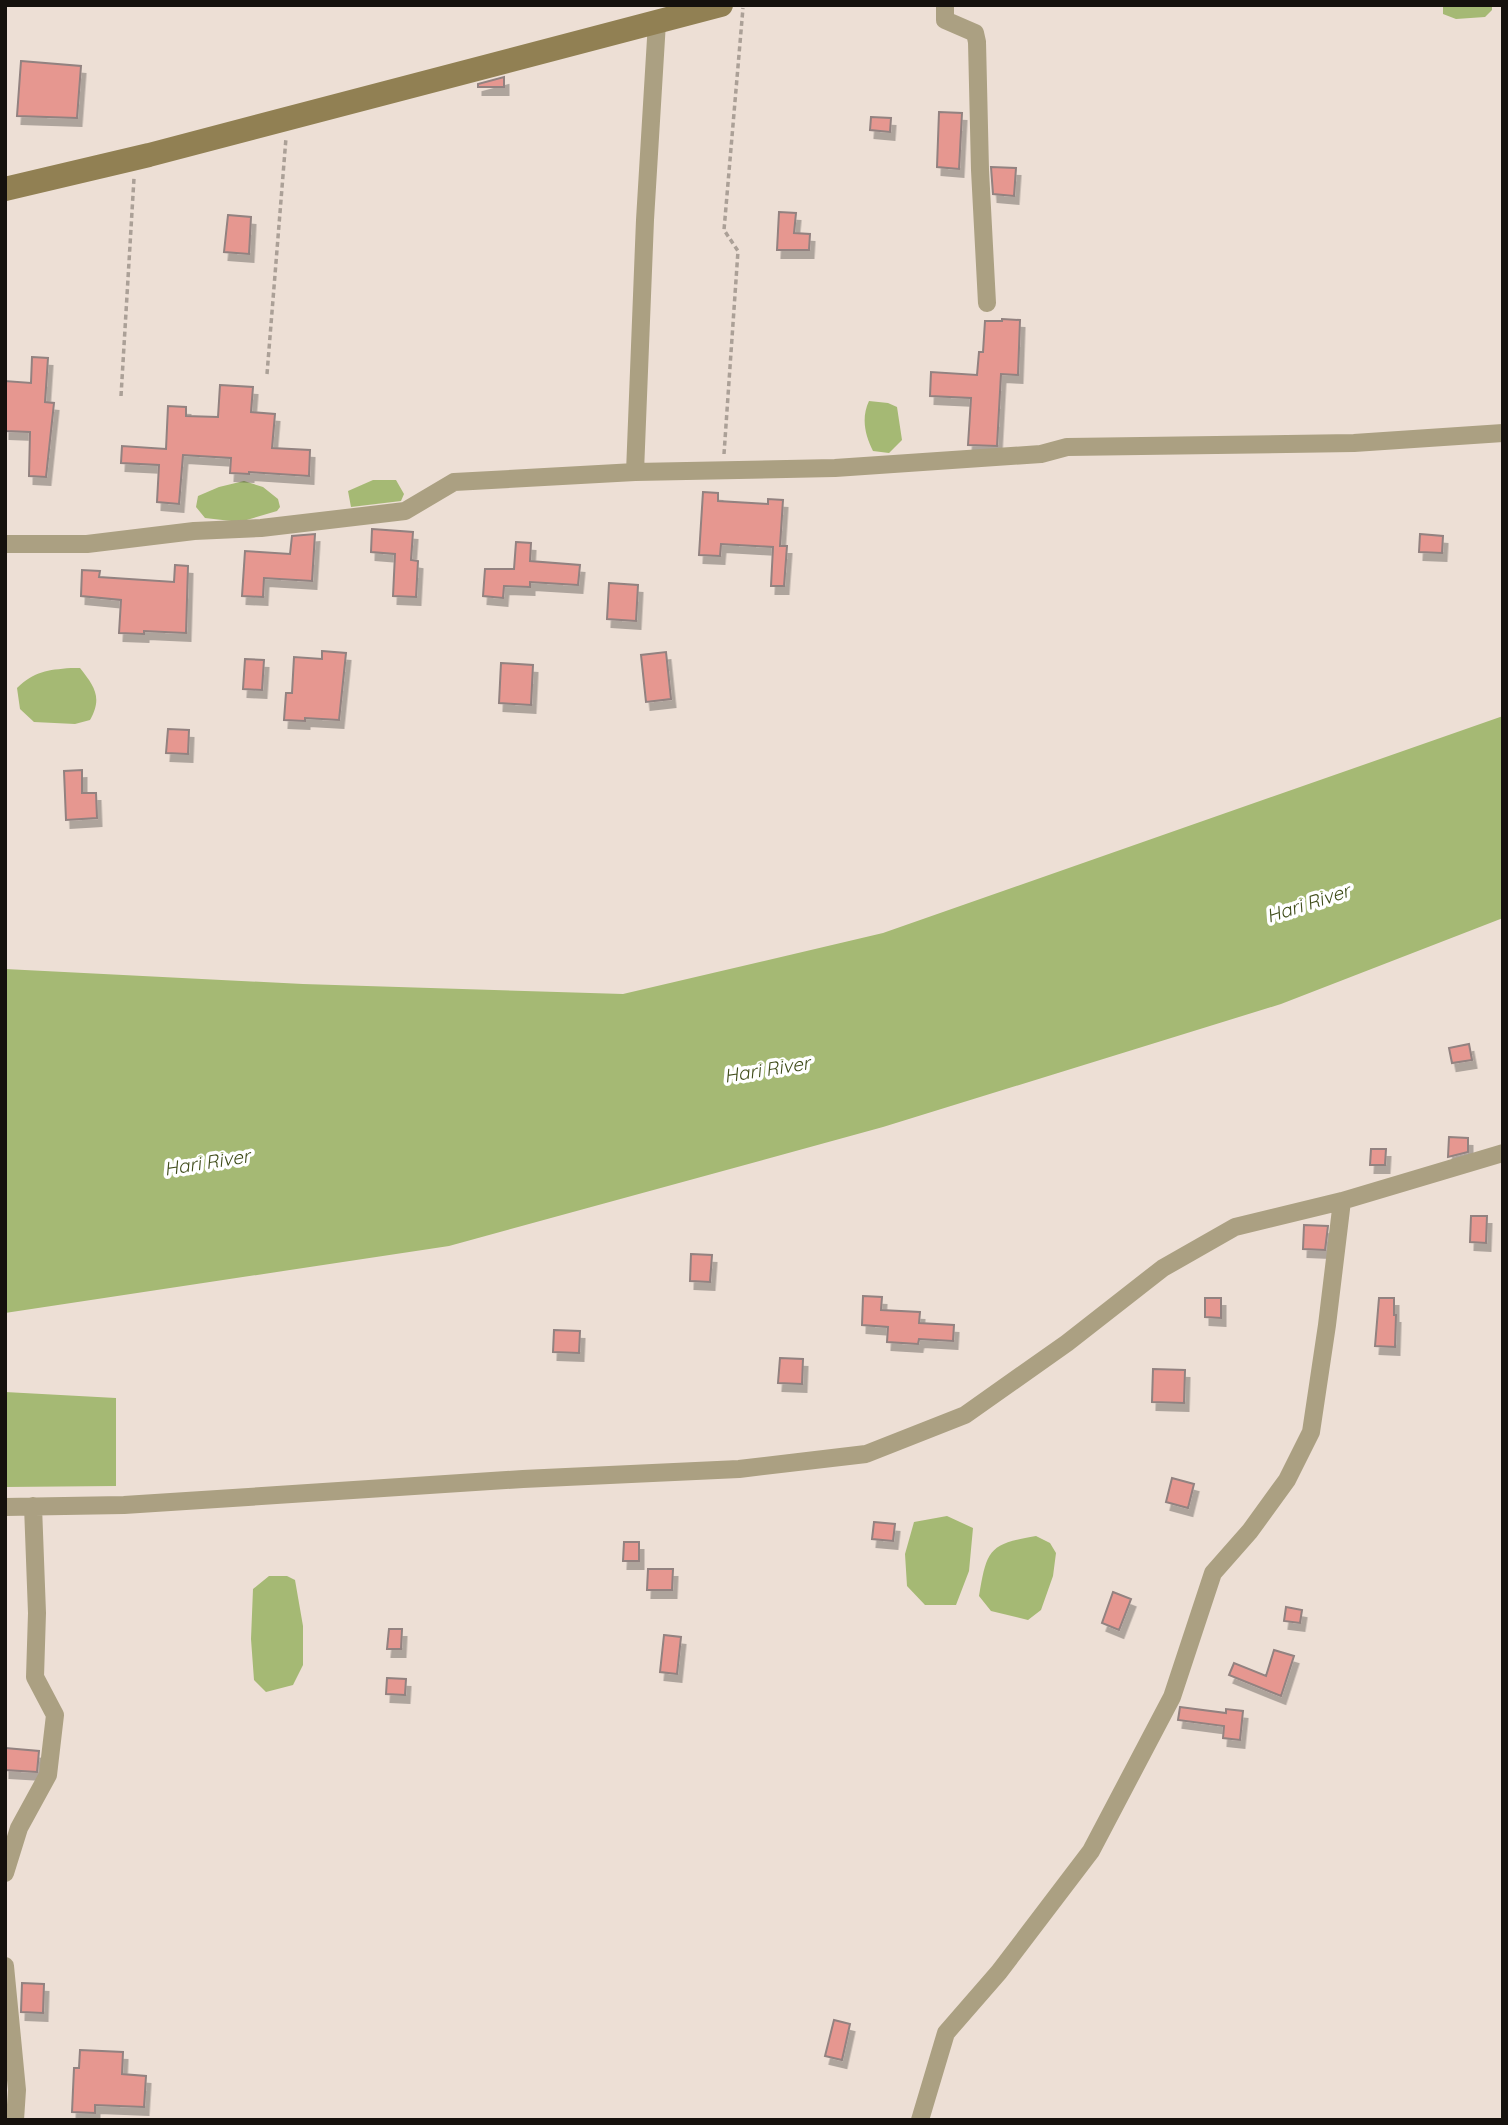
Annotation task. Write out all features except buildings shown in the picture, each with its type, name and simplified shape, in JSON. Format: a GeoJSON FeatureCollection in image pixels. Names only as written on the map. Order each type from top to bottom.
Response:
{"type":"FeatureCollection","features":[{"type":"Feature","properties":{"kind":"main road"},"geometry":{"type":"LineString","coordinates":[[5,189],[136,158],[721,5]]}},
{"type":"Feature","properties":{"kind":"street"},"geometry":{"type":"LineString","coordinates":[[945,5],[945,20],[975,33],[977,43],[987,303]]}},
{"type":"Feature","properties":{"kind":"street"},"geometry":{"type":"LineString","coordinates":[[635,472],[645,220],[657,22]]}},
{"type":"Feature","properties":{"kind":"street"},"geometry":{"type":"LineString","coordinates":[[5,544],[87,544],[405,511],[453,482],[635,472],[835,468],[1041,454],[1067,447],[1354,443],[1503,433]]}},
{"type":"Feature","properties":{"kind":"street"},"geometry":{"type":"LineString","coordinates":[[5,1507],[124,1505],[523,1479],[738,1469],[866,1454],[965,1415],[1068,1343],[1163,1268],[1235,1227],[1342,1201],[1503,1153]]}},
{"type":"Feature","properties":{"kind":"street"},"geometry":{"type":"LineString","coordinates":[[920,2120],[946,2033],[999,1972],[1091,1851],[1172,1697],[1213,1573],[1250,1531],[1287,1480],[1311,1432],[1328,1325],[1342,1201]]}},
{"type":"Feature","properties":{"kind":"street"},"geometry":{"type":"LineString","coordinates":[[5,1873],[19,1828],[48,1774],[55,1715],[35,1676],[37,1613],[33,1506]]}},
{"type":"Feature","properties":{"kind":"street"},"geometry":{"type":"LineString","coordinates":[[5,1966],[17,2090],[15,2120]]}},
{"type":"Feature","properties":{"kind":"path"},"geometry":{"type":"LineString","coordinates":[[723,470],[737,251],[724,230],[743,5]]}},
{"type":"Feature","properties":{"kind":"path"},"geometry":{"type":"LineString","coordinates":[[267,373],[286,138],[284,119]]}},
{"type":"Feature","properties":{"kind":"path"},"geometry":{"type":"LineString","coordinates":[[121,396],[136,158]]}},
{"type":"Feature","properties":{"kind":"water"},"geometry":{"type":"Polygon","coordinates":[[[1443,5],[1492,5],[1492,10],[1485,17],[1456,19],[1443,14],[1443,5]]]}},
{"type":"Feature","properties":{"kind":"water"},"geometry":{"type":"Polygon","coordinates":[[[869,401],[897,407],[902,440],[889,453],[873,451],[870,445],[865,420],[869,401]]]}},
{"type":"Feature","properties":{"kind":"water"},"geometry":{"type":"Polygon","coordinates":[[[373,480],[396,480],[404,494],[401,501],[351,507],[348,491],[373,480]]]}},
{"type":"Feature","properties":{"kind":"water"},"geometry":{"type":"Polygon","coordinates":[[[244,481],[263,487],[278,499],[280,507],[277,511],[240,522],[205,518],[196,507],[198,496],[244,481]]]}},
{"type":"Feature","properties":{"kind":"water"},"geometry":{"type":"Polygon","coordinates":[[[80,668],[95,692],[96,705],[90,720],[75,724],[34,722],[20,709],[17,688],[42,672],[80,668]]]}},
{"type":"Feature","properties":{"kind":"water","name":"Hari River"},"geometry":{"type":"Polygon","coordinates":[[[1503,716],[1503,918],[1281,1004],[883,1127],[449,1246],[5,1313],[5,969],[303,984],[623,994],[883,933],[1503,716]]]}},
{"type":"Feature","properties":{"kind":"water"},"geometry":{"type":"Polygon","coordinates":[[[5,1392],[116,1398],[116,1486],[5,1487],[5,1392]]]}},
{"type":"Feature","properties":{"kind":"water"},"geometry":{"type":"Polygon","coordinates":[[[947,1516],[973,1528],[969,1571],[956,1605],[925,1605],[907,1586],[905,1554],[914,1522],[947,1516]]]}},
{"type":"Feature","properties":{"kind":"water"},"geometry":{"type":"Polygon","coordinates":[[[1036,1536],[1050,1543],[1056,1553],[1053,1576],[1041,1610],[1028,1620],[991,1611],[979,1596],[985,1568],[992,1552],[1008,1542],[1036,1536]]]}},
{"type":"Feature","properties":{"kind":"water"},"geometry":{"type":"Polygon","coordinates":[[[269,1576],[287,1576],[295,1580],[303,1626],[303,1665],[293,1685],[266,1692],[254,1680],[251,1639],[253,1589],[269,1576]]]}}]}
